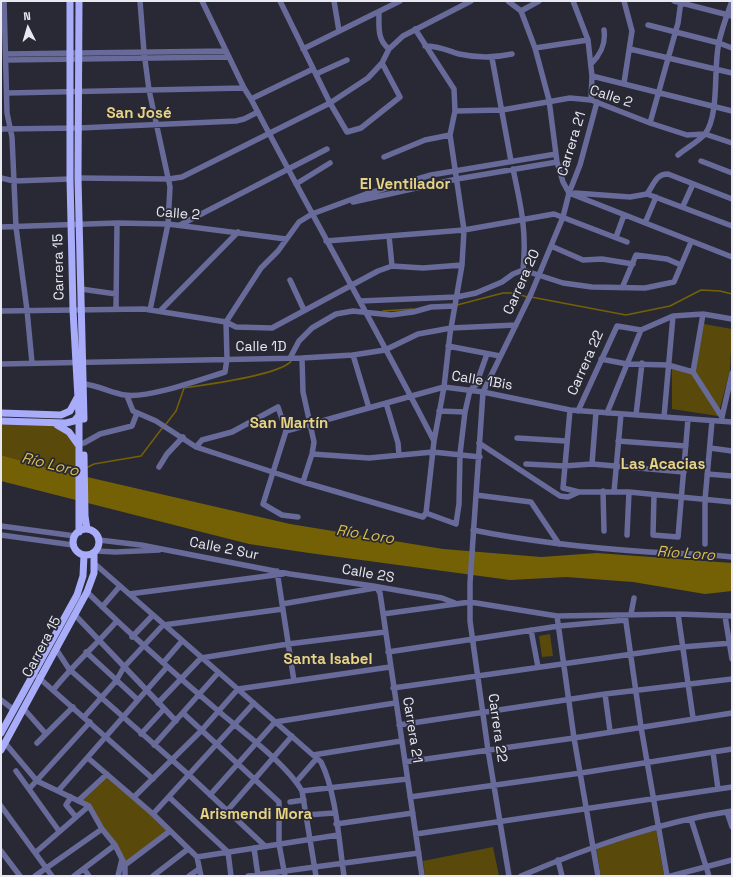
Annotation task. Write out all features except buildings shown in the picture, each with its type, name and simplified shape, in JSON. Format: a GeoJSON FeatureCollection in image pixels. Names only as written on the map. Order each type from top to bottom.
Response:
{"type":"FeatureCollection","features":[{"type":"Feature","properties":{"kind":"main road","name":"Carrera 15"},"geometry":{"type":"LineString","coordinates":[[70,1],[70,179],[73,310],[77,396],[82,447]]}},
{"type":"Feature","properties":{"kind":"main road","name":"Carrera 15"},"geometry":{"type":"LineString","coordinates":[[77,534],[81,516],[84,408],[78,178],[79,1]]}},
{"type":"Feature","properties":{"kind":"main road"},"geometry":{"type":"LineString","coordinates":[[1,414],[61,415],[70,411],[77,396]]}},
{"type":"Feature","properties":{"kind":"main road"},"geometry":{"type":"LineString","coordinates":[[1,421],[66,424],[79,416],[84,408]]}},
{"type":"Feature","properties":{"kind":"main road"},"geometry":{"type":"LineString","coordinates":[[55,424],[69,432],[82,447]]}},
{"type":"Feature","properties":{"kind":"main road","name":"Carrera 15"},"geometry":{"type":"LineString","coordinates":[[81,516],[86,529]]}},
{"type":"Feature","properties":{"kind":"main road"},"geometry":{"type":"LineString","coordinates":[[86,529],[95,533],[99,540],[95,552],[84,555],[77,552],[73,545],[77,534],[86,529]]}},
{"type":"Feature","properties":{"kind":"main road","name":"Carrera 15"},"geometry":{"type":"LineString","coordinates":[[3,746],[87,592],[94,574],[95,552]]}},
{"type":"Feature","properties":{"kind":"main road","name":"Carrera 15"},"geometry":{"type":"LineString","coordinates":[[1,733],[77,595],[83,576],[84,555]]}},
{"type":"Feature","properties":{"kind":"street"},"geometry":{"type":"LineString","coordinates":[[4,1],[7,113],[10,129],[16,227],[27,310],[32,363]]}},
{"type":"Feature","properties":{"kind":"street"},"geometry":{"type":"LineString","coordinates":[[140,1],[144,55],[149,90],[170,187],[168,224],[150,310]]}},
{"type":"Feature","properties":{"kind":"street"},"geometry":{"type":"LineString","coordinates":[[202,1],[244,88],[252,99],[288,170],[366,312],[434,441]]}},
{"type":"Feature","properties":{"kind":"street"},"geometry":{"type":"LineString","coordinates":[[280,1],[330,103],[347,132],[361,128],[400,97],[382,63]]}},
{"type":"Feature","properties":{"kind":"street"},"geometry":{"type":"LineString","coordinates":[[334,1],[339,31]]}},
{"type":"Feature","properties":{"kind":"street"},"geometry":{"type":"LineString","coordinates":[[303,49],[400,1]]}},
{"type":"Feature","properties":{"kind":"street"},"geometry":{"type":"LineString","coordinates":[[78,178],[169,179],[182,177],[330,103],[368,78],[382,63],[389,49],[403,36],[471,1]]}},
{"type":"Feature","properties":{"kind":"street"},"geometry":{"type":"LineString","coordinates":[[508,1],[521,11],[535,48],[549,100],[557,162],[563,182],[569,193],[732,257]]}},
{"type":"Feature","properties":{"kind":"street"},"geometry":{"type":"LineString","coordinates":[[521,11],[539,1]]}},
{"type":"Feature","properties":{"kind":"street","name":"Carrera 21"},"geometry":{"type":"LineString","coordinates":[[569,193],[580,165],[594,101],[588,40],[573,1]]}},
{"type":"Feature","properties":{"kind":"street"},"geometry":{"type":"LineString","coordinates":[[624,1],[632,31],[624,83]]}},
{"type":"Feature","properties":{"kind":"street"},"geometry":{"type":"LineString","coordinates":[[674,1],[730,16]]}},
{"type":"Feature","properties":{"kind":"street"},"geometry":{"type":"LineString","coordinates":[[678,155],[705,134],[714,105],[716,85],[715,69],[719,43],[730,16],[732,1]]}},
{"type":"Feature","properties":{"kind":"street"},"geometry":{"type":"LineString","coordinates":[[650,123],[676,31],[681,2]]}},
{"type":"Feature","properties":{"kind":"street"},"geometry":{"type":"LineString","coordinates":[[378,12],[379,34],[382,44],[389,49]]}},
{"type":"Feature","properties":{"kind":"street"},"geometry":{"type":"LineString","coordinates":[[648,24],[719,43],[732,48]]}},
{"type":"Feature","properties":{"kind":"street"},"geometry":{"type":"LineString","coordinates":[[415,29],[454,89],[455,111],[450,135],[464,230],[462,265],[448,346],[444,387],[434,441],[424,515]]}},
{"type":"Feature","properties":{"kind":"street"},"geometry":{"type":"LineString","coordinates":[[591,64],[598,57],[605,41],[604,30]]}},
{"type":"Feature","properties":{"kind":"street"},"geometry":{"type":"LineString","coordinates":[[535,48],[588,40]]}},
{"type":"Feature","properties":{"kind":"street"},"geometry":{"type":"LineString","coordinates":[[425,46],[440,46],[459,54],[492,58],[512,54]]}},
{"type":"Feature","properties":{"kind":"street"},"geometry":{"type":"LineString","coordinates":[[630,48],[732,73]]}},
{"type":"Feature","properties":{"kind":"street"},"geometry":{"type":"LineString","coordinates":[[6,57],[144,55],[226,51]]}},
{"type":"Feature","properties":{"kind":"street"},"geometry":{"type":"LineString","coordinates":[[144,55],[229,57]]}},
{"type":"Feature","properties":{"kind":"street"},"geometry":{"type":"LineString","coordinates":[[492,58],[512,161]]}},
{"type":"Feature","properties":{"kind":"street"},"geometry":{"type":"LineString","coordinates":[[252,99],[347,60]]}},
{"type":"Feature","properties":{"kind":"street"},"geometry":{"type":"LineString","coordinates":[[592,76],[714,105],[732,111]]}},
{"type":"Feature","properties":{"kind":"street"},"geometry":{"type":"LineString","coordinates":[[7,93],[244,88]]}},
{"type":"Feature","properties":{"kind":"street","name":"Calle 2"},"geometry":{"type":"LineString","coordinates":[[455,111],[502,110],[549,100],[570,98],[594,101],[650,123],[687,135],[705,134],[732,143]]}},
{"type":"Feature","properties":{"kind":"street"},"geometry":{"type":"LineString","coordinates":[[1,129],[79,128],[236,121],[258,112]]}},
{"type":"Feature","properties":{"kind":"street"},"geometry":{"type":"LineString","coordinates":[[384,157],[425,140],[450,135]]}},
{"type":"Feature","properties":{"kind":"street"},"geometry":{"type":"LineString","coordinates":[[180,225],[327,149]]}},
{"type":"Feature","properties":{"kind":"street"},"geometry":{"type":"LineString","coordinates":[[83,384],[93,385],[127,396],[156,393],[225,372],[227,359],[226,322],[261,268],[278,251],[298,222],[312,214],[366,194],[432,175],[556,154]]}},
{"type":"Feature","properties":{"kind":"street"},"geometry":{"type":"LineString","coordinates":[[702,161],[732,173]]}},
{"type":"Feature","properties":{"kind":"street"},"geometry":{"type":"LineString","coordinates":[[296,184],[330,162]]}},
{"type":"Feature","properties":{"kind":"street"},"geometry":{"type":"LineString","coordinates":[[341,204],[457,179],[557,162]]}},
{"type":"Feature","properties":{"kind":"street","name":"Carrera 20"},"geometry":{"type":"LineString","coordinates":[[513,169],[524,219],[526,245],[523,270]]}},
{"type":"Feature","properties":{"kind":"street"},"geometry":{"type":"LineString","coordinates":[[648,194],[654,180],[665,174],[732,199]]}},
{"type":"Feature","properties":{"kind":"street"},"geometry":{"type":"LineString","coordinates":[[1,178],[14,181],[70,179]]}},
{"type":"Feature","properties":{"kind":"street"},"geometry":{"type":"LineString","coordinates":[[683,206],[693,184]]}},
{"type":"Feature","properties":{"kind":"street"},"geometry":{"type":"LineString","coordinates":[[569,193],[630,197],[648,194],[683,206],[732,226]]}},
{"type":"Feature","properties":{"kind":"street","name":"Carrera 20"},"geometry":{"type":"LineString","coordinates":[[470,583],[473,530],[480,457],[479,443],[483,392],[531,294],[563,217],[569,193]]}},
{"type":"Feature","properties":{"kind":"street"},"geometry":{"type":"LineString","coordinates":[[645,223],[656,197]]}},
{"type":"Feature","properties":{"kind":"street"},"geometry":{"type":"LineString","coordinates":[[326,241],[464,230],[554,214],[627,242]]}},
{"type":"Feature","properties":{"kind":"street"},"geometry":{"type":"LineString","coordinates":[[616,237],[624,215]]}},
{"type":"Feature","properties":{"kind":"street"},"geometry":{"type":"LineString","coordinates":[[116,309],[117,223]]}},
{"type":"Feature","properties":{"kind":"street","name":"Calle 2"},"geometry":{"type":"LineString","coordinates":[[1,227],[72,226],[117,223],[168,224],[286,239]]}},
{"type":"Feature","properties":{"kind":"street"},"geometry":{"type":"LineString","coordinates":[[160,312],[238,232]]}},
{"type":"Feature","properties":{"kind":"street"},"geometry":{"type":"LineString","coordinates":[[389,236],[392,266]]}},
{"type":"Feature","properties":{"kind":"street"},"geometry":{"type":"LineString","coordinates":[[290,358],[299,341],[312,328],[336,314],[353,311],[391,315],[418,311],[431,307],[456,304],[523,270],[563,283],[592,287],[645,288],[674,282],[691,242]]}},
{"type":"Feature","properties":{"kind":"street"},"geometry":{"type":"LineString","coordinates":[[551,246],[583,260],[602,259],[633,264]]}},
{"type":"Feature","properties":{"kind":"street"},"geometry":{"type":"LineString","coordinates":[[622,288],[636,255],[667,259],[681,265]]}},
{"type":"Feature","properties":{"kind":"street"},"geometry":{"type":"LineString","coordinates":[[1,311],[116,309],[150,310],[226,322],[236,327],[272,328],[351,285],[392,266],[423,268],[462,265]]}},
{"type":"Feature","properties":{"kind":"street"},"geometry":{"type":"LineString","coordinates":[[290,280],[304,310]]}},
{"type":"Feature","properties":{"kind":"street"},"geometry":{"type":"LineString","coordinates":[[82,288],[116,294]]}},
{"type":"Feature","properties":{"kind":"street"},"geometry":{"type":"LineString","coordinates":[[360,301],[456,304]]}},
{"type":"Feature","properties":{"kind":"street"},"geometry":{"type":"LineString","coordinates":[[692,372],[702,314]]}},
{"type":"Feature","properties":{"kind":"street"},"geometry":{"type":"LineString","coordinates":[[606,413],[641,330],[673,316],[702,314],[732,320]]}},
{"type":"Feature","properties":{"kind":"street"},"geometry":{"type":"LineString","coordinates":[[664,417],[673,316]]}},
{"type":"Feature","properties":{"kind":"street","name":"Calle 1D"},"geometry":{"type":"LineString","coordinates":[[1,364],[75,361],[302,358],[353,355],[385,350],[418,334],[451,328],[516,325]]}},
{"type":"Feature","properties":{"kind":"street","name":"Carrera 22"},"geometry":{"type":"LineString","coordinates":[[578,411],[617,326],[641,330]]}},
{"type":"Feature","properties":{"kind":"street"},"geometry":{"type":"LineString","coordinates":[[448,346],[500,356]]}},
{"type":"Feature","properties":{"kind":"street"},"geometry":{"type":"LineString","coordinates":[[127,396],[133,411],[161,424],[183,437],[196,447],[303,482],[456,524],[460,504],[460,454],[464,412],[470,390],[476,385],[487,354]]}},
{"type":"Feature","properties":{"kind":"street"},"geometry":{"type":"LineString","coordinates":[[353,355],[369,408]]}},
{"type":"Feature","properties":{"kind":"street"},"geometry":{"type":"LineString","coordinates":[[302,358],[303,392],[314,442],[312,454],[303,482]]}},
{"type":"Feature","properties":{"kind":"street"},"geometry":{"type":"LineString","coordinates":[[602,359],[626,364],[642,363],[668,365],[692,372],[722,419]]}},
{"type":"Feature","properties":{"kind":"street"},"geometry":{"type":"LineString","coordinates":[[636,415],[642,363]]}},
{"type":"Feature","properties":{"kind":"street"},"geometry":{"type":"LineString","coordinates":[[722,419],[730,395],[732,373]]}},
{"type":"Feature","properties":{"kind":"street","name":"Calle 1Bis"},"geometry":{"type":"LineString","coordinates":[[286,431],[444,387],[483,392],[578,411],[712,421],[722,419],[732,422]]}},
{"type":"Feature","properties":{"kind":"street"},"geometry":{"type":"LineString","coordinates":[[386,403],[398,443],[399,455]]}},
{"type":"Feature","properties":{"kind":"street"},"geometry":{"type":"LineString","coordinates":[[196,447],[202,440],[232,432],[278,407],[286,431],[263,504],[282,515],[298,516]]}},
{"type":"Feature","properties":{"kind":"street","name":"Carrera 22"},"geometry":{"type":"LineString","coordinates":[[570,410],[566,441],[563,488],[579,492]]}},
{"type":"Feature","properties":{"kind":"street"},"geometry":{"type":"LineString","coordinates":[[439,411],[464,412]]}},
{"type":"Feature","properties":{"kind":"street"},"geometry":{"type":"LineString","coordinates":[[592,464],[596,412]]}},
{"type":"Feature","properties":{"kind":"street"},"geometry":{"type":"LineString","coordinates":[[82,447],[100,434],[132,426],[138,413]]}},
{"type":"Feature","properties":{"kind":"street"},"geometry":{"type":"LineString","coordinates":[[614,492],[621,414]]}},
{"type":"Feature","properties":{"kind":"street"},"geometry":{"type":"LineString","coordinates":[[654,495],[653,535],[678,537],[688,419]]}},
{"type":"Feature","properties":{"kind":"street"},"geometry":{"type":"LineString","coordinates":[[705,544],[705,500],[712,421]]}},
{"type":"Feature","properties":{"kind":"street"},"geometry":{"type":"LineString","coordinates":[[159,467],[167,454],[183,437]]}},
{"type":"Feature","properties":{"kind":"street"},"geometry":{"type":"LineString","coordinates":[[517,438],[566,441]]}},
{"type":"Feature","properties":{"kind":"street"},"geometry":{"type":"LineString","coordinates":[[618,441],[686,446]]}},
{"type":"Feature","properties":{"kind":"street"},"geometry":{"type":"LineString","coordinates":[[479,443],[560,496],[568,497],[579,492],[603,491],[629,492],[732,502]]}},
{"type":"Feature","properties":{"kind":"street"},"geometry":{"type":"LineString","coordinates":[[710,448],[732,451]]}},
{"type":"Feature","properties":{"kind":"street"},"geometry":{"type":"LineString","coordinates":[[312,454],[369,458],[433,452],[480,457]]}},
{"type":"Feature","properties":{"kind":"street"},"geometry":{"type":"LineString","coordinates":[[526,464],[564,466],[592,464],[684,472]]}},
{"type":"Feature","properties":{"kind":"street"},"geometry":{"type":"LineString","coordinates":[[707,474],[732,476]]}},
{"type":"Feature","properties":{"kind":"street"},"geometry":{"type":"LineString","coordinates":[[603,491],[604,531]]}},
{"type":"Feature","properties":{"kind":"street"},"geometry":{"type":"LineString","coordinates":[[627,535],[629,492]]}},
{"type":"Feature","properties":{"kind":"street"},"geometry":{"type":"LineString","coordinates":[[476,495],[531,502],[559,544]]}},
{"type":"Feature","properties":{"kind":"street"},"geometry":{"type":"LineString","coordinates":[[1,526],[77,534]]}},
{"type":"Feature","properties":{"kind":"street"},"geometry":{"type":"LineString","coordinates":[[473,530],[515,539],[559,544],[650,552],[697,553],[732,557]]}},
{"type":"Feature","properties":{"kind":"street"},"geometry":{"type":"LineString","coordinates":[[1,535],[73,545]]}},
{"type":"Feature","properties":{"kind":"street","name":"Calle 2 Sur"},"geometry":{"type":"LineString","coordinates":[[99,540],[141,545],[277,573]]}},
{"type":"Feature","properties":{"kind":"street","name":"Calle 2 Sur"},"geometry":{"type":"LineString","coordinates":[[95,552],[167,550]]}},
{"type":"Feature","properties":{"kind":"street"},"geometry":{"type":"LineString","coordinates":[[95,564],[152,616],[321,762],[327,773],[344,876]]}},
{"type":"Feature","properties":{"kind":"street"},"geometry":{"type":"LineString","coordinates":[[129,594],[277,573],[294,681]]}},
{"type":"Feature","properties":{"kind":"street","name":"Calle 2S"},"geometry":{"type":"LineString","coordinates":[[277,573],[442,598],[455,603]]}},
{"type":"Feature","properties":{"kind":"street","name":"Carrera 22"},"geometry":{"type":"LineString","coordinates":[[470,583],[472,640],[488,750],[509,876]]}},
{"type":"Feature","properties":{"kind":"street"},"geometry":{"type":"LineString","coordinates":[[102,607],[120,586]]}},
{"type":"Feature","properties":{"kind":"street"},"geometry":{"type":"LineString","coordinates":[[84,717],[116,681],[124,667],[163,625],[282,607],[377,588]]}},
{"type":"Feature","properties":{"kind":"street","name":"Carrera 21"},"geometry":{"type":"LineString","coordinates":[[377,588],[380,593],[422,876]]}},
{"type":"Feature","properties":{"kind":"street"},"geometry":{"type":"LineString","coordinates":[[87,592],[132,637],[182,678],[297,781],[302,791],[304,800],[316,876]]}},
{"type":"Feature","properties":{"kind":"street"},"geometry":{"type":"LineString","coordinates":[[634,598],[627,616],[631,655],[641,727],[667,876]]}},
{"type":"Feature","properties":{"kind":"street"},"geometry":{"type":"LineString","coordinates":[[383,614],[470,602],[557,616],[678,614],[732,616]]}},
{"type":"Feature","properties":{"kind":"street"},"geometry":{"type":"LineString","coordinates":[[678,614],[693,718]]}},
{"type":"Feature","properties":{"kind":"street"},"geometry":{"type":"LineString","coordinates":[[75,615],[99,642],[176,721]]}},
{"type":"Feature","properties":{"kind":"street"},"geometry":{"type":"LineString","coordinates":[[132,637],[152,616]]}},
{"type":"Feature","properties":{"kind":"street"},"geometry":{"type":"LineString","coordinates":[[557,616],[570,699],[574,738],[598,876]]}},
{"type":"Feature","properties":{"kind":"street"},"geometry":{"type":"LineString","coordinates":[[388,652],[627,616]]}},
{"type":"Feature","properties":{"kind":"street"},"geometry":{"type":"LineString","coordinates":[[725,616],[732,659]]}},
{"type":"Feature","properties":{"kind":"street"},"geometry":{"type":"LineString","coordinates":[[54,689],[69,669],[86,652],[99,642],[116,622]]}},
{"type":"Feature","properties":{"kind":"street"},"geometry":{"type":"LineString","coordinates":[[532,630],[538,668]]}},
{"type":"Feature","properties":{"kind":"street"},"geometry":{"type":"LineString","coordinates":[[158,703],[201,658],[288,644],[385,632]]}},
{"type":"Feature","properties":{"kind":"street"},"geometry":{"type":"LineString","coordinates":[[58,791],[147,691],[182,641]]}},
{"type":"Feature","properties":{"kind":"street"},"geometry":{"type":"LineString","coordinates":[[393,688],[682,647],[730,643]]}},
{"type":"Feature","properties":{"kind":"street"},"geometry":{"type":"LineString","coordinates":[[56,649],[69,669],[189,775],[265,846]]}},
{"type":"Feature","properties":{"kind":"street"},"geometry":{"type":"LineString","coordinates":[[86,652],[138,700]]}},
{"type":"Feature","properties":{"kind":"street"},"geometry":{"type":"LineString","coordinates":[[134,797],[201,731],[238,690],[390,667]]}},
{"type":"Feature","properties":{"kind":"street"},"geometry":{"type":"LineString","coordinates":[[154,745],[218,673]]}},
{"type":"Feature","properties":{"kind":"street"},"geometry":{"type":"LineString","coordinates":[[33,674],[54,689],[153,779]]}},
{"type":"Feature","properties":{"kind":"street"},"geometry":{"type":"LineString","coordinates":[[399,725],[605,694],[732,679]]}},
{"type":"Feature","properties":{"kind":"street"},"geometry":{"type":"LineString","coordinates":[[605,694],[610,731]]}},
{"type":"Feature","properties":{"kind":"street"},"geometry":{"type":"LineString","coordinates":[[1,700],[14,710]]}},
{"type":"Feature","properties":{"kind":"street"},"geometry":{"type":"LineString","coordinates":[[153,814],[254,703]]}},
{"type":"Feature","properties":{"kind":"street"},"geometry":{"type":"LineString","coordinates":[[210,795],[275,722],[396,703]]}},
{"type":"Feature","properties":{"kind":"street"},"geometry":{"type":"LineString","coordinates":[[37,743],[73,707]]}},
{"type":"Feature","properties":{"kind":"street"},"geometry":{"type":"LineString","coordinates":[[24,709],[46,734]]}},
{"type":"Feature","properties":{"kind":"street"},"geometry":{"type":"LineString","coordinates":[[141,734],[164,709]]}},
{"type":"Feature","properties":{"kind":"street"},"geometry":{"type":"LineString","coordinates":[[182,713],[279,802],[279,844],[285,874]]}},
{"type":"Feature","properties":{"kind":"street"},"geometry":{"type":"LineString","coordinates":[[405,762],[574,738],[610,731],[732,713]]}},
{"type":"Feature","properties":{"kind":"street"},"geometry":{"type":"LineString","coordinates":[[29,789],[90,722]]}},
{"type":"Feature","properties":{"kind":"street"},"geometry":{"type":"LineString","coordinates":[[227,811],[292,736]]}},
{"type":"Feature","properties":{"kind":"street"},"geometry":{"type":"LineString","coordinates":[[297,781],[315,757],[401,741]]}},
{"type":"Feature","properties":{"kind":"street"},"geometry":{"type":"LineString","coordinates":[[3,746],[37,781],[89,806],[102,830],[116,845],[124,862],[125,876]]}},
{"type":"Feature","properties":{"kind":"street"},"geometry":{"type":"LineString","coordinates":[[410,797],[581,773],[732,749]]}},
{"type":"Feature","properties":{"kind":"street"},"geometry":{"type":"LineString","coordinates":[[713,752],[718,789]]}},
{"type":"Feature","properties":{"kind":"street"},"geometry":{"type":"LineString","coordinates":[[88,758],[153,814],[188,850],[198,857],[338,835]]}},
{"type":"Feature","properties":{"kind":"street"},"geometry":{"type":"LineString","coordinates":[[16,771],[59,831]]}},
{"type":"Feature","properties":{"kind":"street"},"geometry":{"type":"LineString","coordinates":[[79,800],[107,774]]}},
{"type":"Feature","properties":{"kind":"street"},"geometry":{"type":"LineString","coordinates":[[302,791],[407,779]]}},
{"type":"Feature","properties":{"kind":"street"},"geometry":{"type":"LineString","coordinates":[[416,834],[732,787]]}},
{"type":"Feature","properties":{"kind":"street"},"geometry":{"type":"LineString","coordinates":[[71,797],[66,805],[76,817]]}},
{"type":"Feature","properties":{"kind":"street"},"geometry":{"type":"LineString","coordinates":[[169,797],[228,852],[231,876]]}},
{"type":"Feature","properties":{"kind":"street"},"geometry":{"type":"LineString","coordinates":[[290,802],[304,800]]}},
{"type":"Feature","properties":{"kind":"street"},"geometry":{"type":"LineString","coordinates":[[1,806],[36,852],[52,876]]}},
{"type":"Feature","properties":{"kind":"street"},"geometry":{"type":"LineString","coordinates":[[36,852],[89,806]]}},
{"type":"Feature","properties":{"kind":"street"},"geometry":{"type":"LineString","coordinates":[[521,876],[594,846],[691,819],[730,812],[732,827]]}},
{"type":"Feature","properties":{"kind":"street"},"geometry":{"type":"LineString","coordinates":[[306,815],[334,813]]}},
{"type":"Feature","properties":{"kind":"street"},"geometry":{"type":"LineString","coordinates":[[336,824],[413,813]]}},
{"type":"Feature","properties":{"kind":"street"},"geometry":{"type":"LineString","coordinates":[[691,819],[709,876]]}},
{"type":"Feature","properties":{"kind":"street"},"geometry":{"type":"LineString","coordinates":[[35,876],[102,830]]}},
{"type":"Feature","properties":{"kind":"street"},"geometry":{"type":"LineString","coordinates":[[118,876],[124,862],[170,831]]}},
{"type":"Feature","properties":{"kind":"street"},"geometry":{"type":"LineString","coordinates":[[74,876],[116,845]]}},
{"type":"Feature","properties":{"kind":"street"},"geometry":{"type":"LineString","coordinates":[[254,848],[258,875]]}},
{"type":"Feature","properties":{"kind":"street"},"geometry":{"type":"LineString","coordinates":[[153,876],[188,850]]}},
{"type":"Feature","properties":{"kind":"street"},"geometry":{"type":"LineString","coordinates":[[1,851],[20,876]]}},
{"type":"Feature","properties":{"kind":"street"},"geometry":{"type":"LineString","coordinates":[[248,876],[285,874],[314,867],[419,853]]}},
{"type":"Feature","properties":{"kind":"street"},"geometry":{"type":"LineString","coordinates":[[198,857],[201,876]]}},
{"type":"Feature","properties":{"kind":"street"},"geometry":{"type":"LineString","coordinates":[[558,860],[562,876]]}},
{"type":"Feature","properties":{"kind":"street"},"geometry":{"type":"LineString","coordinates":[[671,876],[732,860]]}},
{"type":"Feature","properties":{"kind":"street"},"geometry":{"type":"LineString","coordinates":[[84,869],[89,876]]}},
{"type":"Feature","properties":{"kind":"street"},"geometry":{"type":"LineString","coordinates":[[189,876],[199,869]]}},
{"type":"Feature","properties":{"kind":"shaded area"},"geometry":{"type":"Polygon","coordinates":[[[704,324],[732,329],[730,370],[718,416],[672,409],[672,367],[694,375],[704,324]]]}},
{"type":"Feature","properties":{"kind":"shaded area"},"geometry":{"type":"Polygon","coordinates":[[[1,421],[55,424],[77,441],[78,474],[44,467],[1,455],[1,421]]]}},
{"type":"Feature","properties":{"kind":"shaded area"},"geometry":{"type":"Polygon","coordinates":[[[1,455],[44,467],[290,524],[443,549],[541,557],[597,553],[732,563],[732,591],[705,594],[633,582],[566,577],[510,580],[249,544],[1,481],[1,455]]]}},
{"type":"Feature","properties":{"kind":"shaded area"},"geometry":{"type":"Polygon","coordinates":[[[550,634],[553,656],[542,657],[539,636],[550,634]]]}},
{"type":"Feature","properties":{"kind":"shaded area"},"geometry":{"type":"Polygon","coordinates":[[[107,774],[170,831],[125,865],[89,806],[79,800],[107,774]]]}},
{"type":"Feature","properties":{"kind":"shaded area"},"geometry":{"type":"Polygon","coordinates":[[[656,830],[664,876],[601,876],[596,847],[656,830]]]}},
{"type":"Feature","properties":{"kind":"shaded area"},"geometry":{"type":"Polygon","coordinates":[[[493,847],[499,876],[425,876],[423,861],[493,847]]]}},
{"type":"Feature","properties":{"kind":"waterway"},"geometry":{"type":"LineString","coordinates":[[531,297],[626,315],[670,306],[701,290],[720,291],[732,294]]}},
{"type":"Feature","properties":{"kind":"waterway"},"geometry":{"type":"LineString","coordinates":[[457,305],[503,293],[515,293],[527,297]]}},
{"type":"Feature","properties":{"kind":"waterway"},"geometry":{"type":"LineString","coordinates":[[383,311],[413,309]]}},
{"type":"Feature","properties":{"kind":"waterway"},"geometry":{"type":"LineString","coordinates":[[166,424],[176,411],[184,388],[259,375],[286,365],[292,360]]}},
{"type":"Feature","properties":{"kind":"waterway","name":"Río Loro"},"geometry":{"type":"LineString","coordinates":[[86,468],[94,464],[141,456],[163,427]]}},
{"type":"Feature","properties":{"kind":"district","name":"San José"},"geometry":{"type":"Point","coordinates":[139,114]}},
{"type":"Feature","properties":{"kind":"district","name":"El Ventilador"},"geometry":{"type":"Point","coordinates":[405,185]}},
{"type":"Feature","properties":{"kind":"district","name":"San Martín"},"geometry":{"type":"Point","coordinates":[289,424]}},
{"type":"Feature","properties":{"kind":"district","name":"Las Acacias"},"geometry":{"type":"Point","coordinates":[663,465]}},
{"type":"Feature","properties":{"kind":"district","name":"Santa Isabel"},"geometry":{"type":"Point","coordinates":[328,660]}},
{"type":"Feature","properties":{"kind":"district","name":"Arismendi Mora"},"geometry":{"type":"Point","coordinates":[256,815]}}]}
